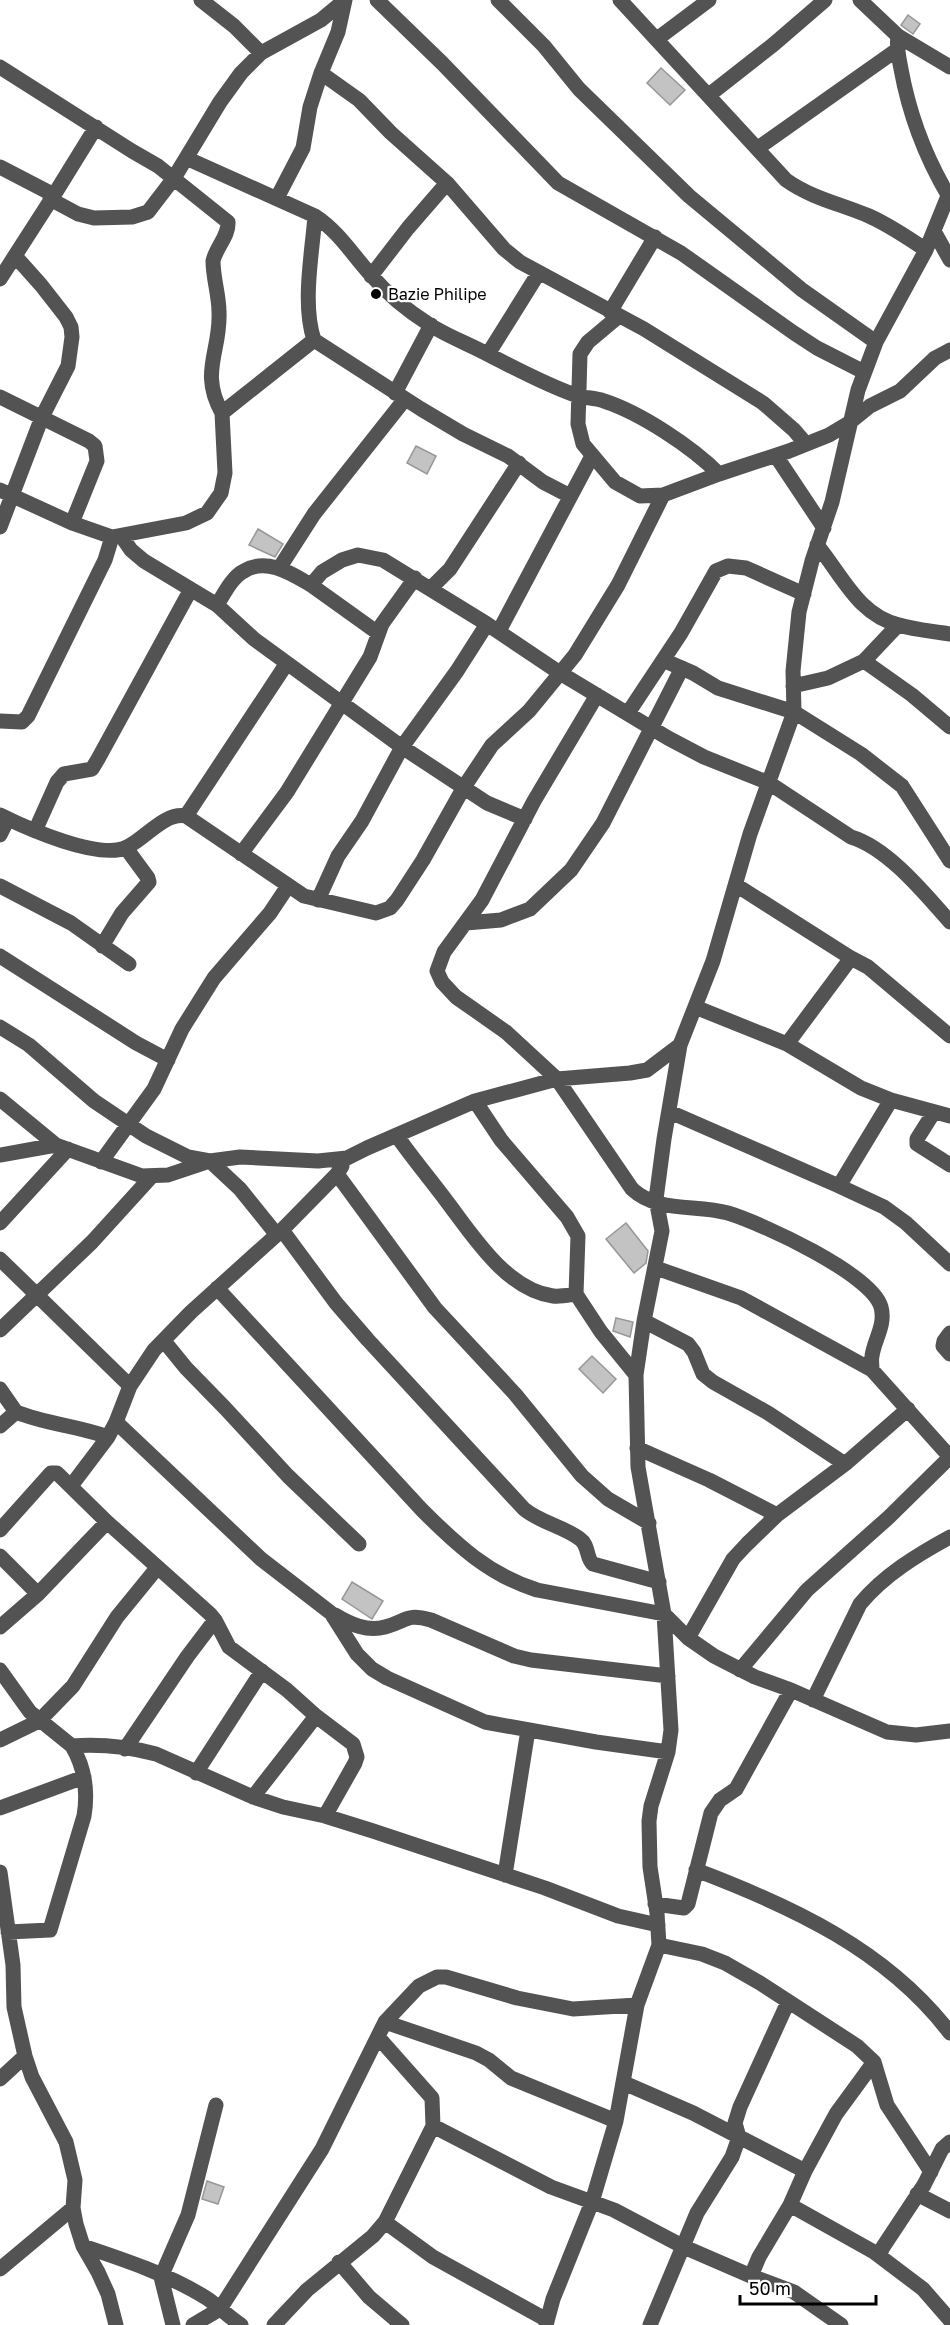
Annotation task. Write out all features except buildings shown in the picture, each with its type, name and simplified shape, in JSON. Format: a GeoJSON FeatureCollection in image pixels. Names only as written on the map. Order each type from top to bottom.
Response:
{"type":"FeatureCollection","features":[{"type":"Feature","properties":{"kind":"street"},"geometry":{"type":"LineString","coordinates":[[201,0],[234,26],[261,53]]}},
{"type":"Feature","properties":{"kind":"street"},"geometry":{"type":"LineString","coordinates":[[0,167],[87,217],[143,215],[153,208],[174,178],[220,102],[241,73],[261,53],[321,20],[345,0]]}},
{"type":"Feature","properties":{"kind":"street"},"geometry":{"type":"LineString","coordinates":[[277,198],[304,144],[310,107],[338,32],[345,0]]}},
{"type":"Feature","properties":{"kind":"street"},"geometry":{"type":"LineString","coordinates":[[377,0],[442,63],[558,183],[681,253],[817,348],[864,372]]}},
{"type":"Feature","properties":{"kind":"street"},"geometry":{"type":"LineString","coordinates":[[498,0],[544,46],[579,89],[689,196],[801,289],[876,342]]}},
{"type":"Feature","properties":{"kind":"street"},"geometry":{"type":"LineString","coordinates":[[620,0],[786,180],[800,189],[896,230],[926,250]]}},
{"type":"Feature","properties":{"kind":"street"},"geometry":{"type":"LineString","coordinates":[[657,39],[709,0]]}},
{"type":"Feature","properties":{"kind":"street"},"geometry":{"type":"LineString","coordinates":[[709,94],[774,44],[825,0]]}},
{"type":"Feature","properties":{"kind":"street"},"geometry":{"type":"LineString","coordinates":[[860,0],[898,43],[950,67]]}},
{"type":"Feature","properties":{"kind":"street"},"geometry":{"type":"LineString","coordinates":[[758,148],[898,43]]}},
{"type":"Feature","properties":{"kind":"street"},"geometry":{"type":"LineString","coordinates":[[385,2222],[433,2257],[546,2322],[592,2202],[616,2121],[637,2005],[659,1945],[650,1867],[649,1821],[668,1752],[671,1730],[664,1614],[649,1523],[640,1485],[636,1375],[662,1231],[656,1199],[662,1150],[680,1045],[713,961],[750,834],[794,712],[793,686],[800,612],[842,462],[849,423],[864,372],[876,342],[926,250],[949,193],[936,175],[907,98],[898,43]]}},
{"type":"Feature","properties":{"kind":"street"},"geometry":{"type":"LineString","coordinates":[[0,68],[174,178],[228,222],[228,231],[213,261],[220,314],[212,356],[212,382],[215,400],[222,413],[225,473],[221,493],[207,513],[186,523],[117,537]]}},
{"type":"Feature","properties":{"kind":"street"},"geometry":{"type":"LineString","coordinates":[[321,73],[359,100],[391,133],[447,183],[504,249],[520,262],[538,274],[644,329],[763,403],[794,430],[806,444]]}},
{"type":"Feature","properties":{"kind":"street"},"geometry":{"type":"LineString","coordinates":[[0,279],[96,127]]}},
{"type":"Feature","properties":{"kind":"street"},"geometry":{"type":"LineString","coordinates":[[186,158],[315,216],[342,238],[393,298],[431,325],[580,396],[607,402],[635,416],[681,443],[708,463],[718,474]]}},
{"type":"Feature","properties":{"kind":"street"},"geometry":{"type":"LineString","coordinates":[[372,276],[408,228],[447,183]]}},
{"type":"Feature","properties":{"kind":"street"},"geometry":{"type":"LineString","coordinates":[[315,216],[309,298],[309,314],[314,340],[462,434],[519,464],[543,482],[570,496]]}},
{"type":"Feature","properties":{"kind":"street"},"geometry":{"type":"LineString","coordinates":[[934,231],[950,260]]}},
{"type":"Feature","properties":{"kind":"street"},"geometry":{"type":"LineString","coordinates":[[655,237],[615,314],[588,342],[581,352],[579,362],[578,431],[583,444],[615,482],[631,492],[644,496],[663,495],[829,435],[870,406],[900,391],[935,358],[950,350]]}},
{"type":"Feature","properties":{"kind":"street"},"geometry":{"type":"LineString","coordinates":[[0,527],[6,493],[68,366],[72,332],[66,317],[16,257]]}},
{"type":"Feature","properties":{"kind":"street"},"geometry":{"type":"LineString","coordinates":[[488,354],[538,274]]}},
{"type":"Feature","properties":{"kind":"street"},"geometry":{"type":"LineString","coordinates":[[280,567],[314,514],[400,396],[431,325]]}},
{"type":"Feature","properties":{"kind":"street"},"geometry":{"type":"LineString","coordinates":[[222,413],[314,340]]}},
{"type":"Feature","properties":{"kind":"street"},"geometry":{"type":"LineString","coordinates":[[0,397],[95,446],[98,461],[72,523]]}},
{"type":"Feature","properties":{"kind":"street"},"geometry":{"type":"LineString","coordinates":[[318,900],[338,856],[362,821],[402,747],[457,671],[493,627],[592,456]]}},
{"type":"Feature","properties":{"kind":"street"},"geometry":{"type":"LineString","coordinates":[[776,456],[824,528]]}},
{"type":"Feature","properties":{"kind":"street"},"geometry":{"type":"LineString","coordinates":[[431,588],[450,568],[519,464]]}},
{"type":"Feature","properties":{"kind":"street"},"geometry":{"type":"LineString","coordinates":[[6,493],[72,523],[117,537],[144,561],[217,605],[254,639],[402,747],[487,803],[525,819]]}},
{"type":"Feature","properties":{"kind":"street"},"geometry":{"type":"LineString","coordinates":[[0,835],[4,817],[35,831],[100,851],[111,852],[126,848],[169,819],[178,815],[186,816],[304,896],[376,913],[390,908],[423,860],[464,787],[492,745],[529,711],[575,655],[618,585],[663,495]]}},
{"type":"Feature","properties":{"kind":"street"},"geometry":{"type":"LineString","coordinates":[[0,721],[22,722],[28,716],[117,537]]}},
{"type":"Feature","properties":{"kind":"street"},"geometry":{"type":"LineString","coordinates":[[817,545],[866,609],[898,625],[950,634]]}},
{"type":"Feature","properties":{"kind":"street"},"geometry":{"type":"LineString","coordinates":[[311,585],[322,572],[358,555],[383,560],[493,627],[560,673],[688,749],[769,783],[851,837],[876,849],[920,888],[950,922]]}},
{"type":"Feature","properties":{"kind":"street"},"geometry":{"type":"LineString","coordinates":[[217,605],[243,571],[264,566],[280,567],[311,585],[378,633]]}},
{"type":"Feature","properties":{"kind":"street"},"geometry":{"type":"LineString","coordinates":[[628,713],[681,633],[712,575],[722,568],[733,566],[746,568],[804,594]]}},
{"type":"Feature","properties":{"kind":"street"},"geometry":{"type":"LineString","coordinates":[[241,854],[287,792],[370,657],[382,624],[415,578]]}},
{"type":"Feature","properties":{"kind":"street"},"geometry":{"type":"LineString","coordinates":[[35,831],[57,782],[64,774],[92,769],[99,759],[191,589]]}},
{"type":"Feature","properties":{"kind":"street"},"geometry":{"type":"LineString","coordinates":[[793,686],[828,678],[864,661],[898,625]]}},
{"type":"Feature","properties":{"kind":"street"},"geometry":{"type":"LineString","coordinates":[[663,660],[718,688],[794,712],[861,754],[902,786],[914,801],[950,861]]}},
{"type":"Feature","properties":{"kind":"street"},"geometry":{"type":"LineString","coordinates":[[864,661],[912,695],[950,728]]}},
{"type":"Feature","properties":{"kind":"street"},"geometry":{"type":"LineString","coordinates":[[186,816],[287,663]]}},
{"type":"Feature","properties":{"kind":"street"},"geometry":{"type":"LineString","coordinates":[[466,923],[501,920],[530,909],[571,870],[594,838],[682,668]]}},
{"type":"Feature","properties":{"kind":"street"},"geometry":{"type":"LineString","coordinates":[[597,695],[525,819],[482,900],[444,952],[437,971],[442,982],[456,997],[506,1032],[556,1079],[632,1189],[641,1197],[658,1205],[691,1206],[726,1213],[756,1223],[825,1257],[875,1294],[881,1308],[881,1326],[872,1354],[872,1370]]}},
{"type":"Feature","properties":{"kind":"street"},"geometry":{"type":"LineString","coordinates":[[102,946],[122,913],[148,882],[148,878],[126,848]]}},
{"type":"Feature","properties":{"kind":"street"},"geometry":{"type":"LineString","coordinates":[[736,885],[850,958],[868,967],[950,1035]]}},
{"type":"Feature","properties":{"kind":"street"},"geometry":{"type":"LineString","coordinates":[[0,886],[71,923],[129,964]]}},
{"type":"Feature","properties":{"kind":"street"},"geometry":{"type":"LineString","coordinates":[[101,1162],[154,1089],[182,1029],[214,978],[270,913],[288,886]]}},
{"type":"Feature","properties":{"kind":"street"},"geometry":{"type":"LineString","coordinates":[[0,956],[136,1043],[168,1060]]}},
{"type":"Feature","properties":{"kind":"street"},"geometry":{"type":"LineString","coordinates":[[787,1044],[850,958]]}},
{"type":"Feature","properties":{"kind":"street"},"geometry":{"type":"LineString","coordinates":[[695,1007],[787,1044],[845,1080],[891,1100],[950,1116]]}},
{"type":"Feature","properties":{"kind":"street"},"geometry":{"type":"LineString","coordinates":[[0,1027],[29,1045],[94,1101],[157,1143],[188,1157],[210,1161],[280,1232],[368,1340],[524,1509],[532,1516],[582,1540],[588,1550],[589,1561],[593,1564],[659,1582]]}},
{"type":"Feature","properties":{"kind":"street"},"geometry":{"type":"LineString","coordinates":[[0,1099],[62,1147],[142,1176],[168,1175],[210,1161],[240,1157],[318,1161],[347,1158],[475,1101],[556,1079],[630,1074],[647,1070],[680,1045]]}},
{"type":"Feature","properties":{"kind":"street"},"geometry":{"type":"LineString","coordinates":[[839,1186],[891,1100]]}},
{"type":"Feature","properties":{"kind":"street"},"geometry":{"type":"LineString","coordinates":[[475,1101],[501,1140],[567,1217],[578,1236],[576,1293],[601,1332],[636,1375]]}},
{"type":"Feature","properties":{"kind":"street"},"geometry":{"type":"LineString","coordinates":[[670,1112],[884,1207],[906,1223],[950,1264]]}},
{"type":"Feature","properties":{"kind":"street"},"geometry":{"type":"LineString","coordinates":[[934,1112],[917,1139],[918,1144],[950,1165]]}},
{"type":"Feature","properties":{"kind":"street"},"geometry":{"type":"LineString","coordinates":[[397,1136],[490,1258],[532,1289],[554,1297],[576,1293]]}},
{"type":"Feature","properties":{"kind":"street"},"geometry":{"type":"LineString","coordinates":[[0,1155],[62,1147]]}},
{"type":"Feature","properties":{"kind":"street"},"geometry":{"type":"LineString","coordinates":[[0,1223],[62,1147]]}},
{"type":"Feature","properties":{"kind":"street"},"geometry":{"type":"LineString","coordinates":[[71,1486],[108,1437],[130,1386],[154,1350],[217,1288],[280,1232],[337,1174],[347,1158]]}},
{"type":"Feature","properties":{"kind":"street"},"geometry":{"type":"LineString","coordinates":[[337,1174],[435,1308],[515,1394],[582,1476],[608,1499],[649,1523]]}},
{"type":"Feature","properties":{"kind":"street"},"geometry":{"type":"LineString","coordinates":[[0,1330],[92,1242],[152,1176]]}},
{"type":"Feature","properties":{"kind":"street"},"geometry":{"type":"LineString","coordinates":[[0,1259],[130,1386]]}},
{"type":"Feature","properties":{"kind":"street"},"geometry":{"type":"LineString","coordinates":[[656,1268],[741,1298],[872,1370],[950,1457],[889,1517],[807,1590],[740,1670]]}},
{"type":"Feature","properties":{"kind":"street"},"geometry":{"type":"LineString","coordinates":[[217,1288],[422,1510],[480,1563],[522,1585],[537,1590],[664,1614],[688,1638],[740,1670],[887,1731],[916,1735],[950,1731]]}},
{"type":"Feature","properties":{"kind":"street"},"geometry":{"type":"LineString","coordinates":[[644,1321],[688,1344],[703,1374],[713,1382],[768,1413],[845,1464]]}},
{"type":"Feature","properties":{"kind":"street"},"geometry":{"type":"LineString","coordinates":[[950,1334],[943,1346],[950,1354]]}},
{"type":"Feature","properties":{"kind":"street"},"geometry":{"type":"LineString","coordinates":[[164,1341],[186,1368],[288,1476],[359,1544]]}},
{"type":"Feature","properties":{"kind":"street"},"geometry":{"type":"LineString","coordinates":[[0,1389],[16,1412],[37,1421],[89,1430],[108,1437]]}},
{"type":"Feature","properties":{"kind":"street"},"geometry":{"type":"LineString","coordinates":[[688,1638],[734,1559],[777,1515],[845,1464],[908,1409]]}},
{"type":"Feature","properties":{"kind":"street"},"geometry":{"type":"LineString","coordinates":[[0,1426],[16,1412]]}},
{"type":"Feature","properties":{"kind":"street"},"geometry":{"type":"LineString","coordinates":[[116,1422],[261,1558],[331,1613],[350,1624],[370,1629],[386,1627],[407,1617],[418,1617],[514,1656],[668,1676]]}},
{"type":"Feature","properties":{"kind":"street"},"geometry":{"type":"LineString","coordinates":[[638,1448],[709,1480],[777,1515]]}},
{"type":"Feature","properties":{"kind":"street"},"geometry":{"type":"LineString","coordinates":[[0,1530],[51,1473],[57,1473],[107,1522],[215,1620],[229,1647],[353,1744],[357,1757],[355,1763],[325,1816]]}},
{"type":"Feature","properties":{"kind":"street"},"geometry":{"type":"LineString","coordinates":[[0,1627],[38,1594],[107,1522]]}},
{"type":"Feature","properties":{"kind":"street"},"geometry":{"type":"LineString","coordinates":[[813,1700],[860,1604],[887,1577],[924,1551],[950,1537]]}},
{"type":"Feature","properties":{"kind":"street"},"geometry":{"type":"LineString","coordinates":[[0,1556],[38,1594]]}},
{"type":"Feature","properties":{"kind":"street"},"geometry":{"type":"LineString","coordinates":[[0,1740],[39,1721],[73,1686],[117,1617],[157,1568]]}},
{"type":"Feature","properties":{"kind":"street"},"geometry":{"type":"LineString","coordinates":[[331,1613],[357,1654],[372,1669],[485,1722],[668,1752]]}},
{"type":"Feature","properties":{"kind":"street"},"geometry":{"type":"LineString","coordinates":[[125,1749],[215,1620]]}},
{"type":"Feature","properties":{"kind":"street"},"geometry":{"type":"LineString","coordinates":[[0,1670],[30,1712],[72,1746],[80,1760],[86,1803],[50,1930],[8,1932]]}},
{"type":"Feature","properties":{"kind":"street"},"geometry":{"type":"LineString","coordinates":[[196,1773],[261,1671]]}},
{"type":"Feature","properties":{"kind":"street"},"geometry":{"type":"LineString","coordinates":[[655,1904],[684,1908],[688,1904],[711,1813],[720,1800],[736,1789],[792,1690]]}},
{"type":"Feature","properties":{"kind":"street"},"geometry":{"type":"LineString","coordinates":[[253,1797],[316,1716]]}},
{"type":"Feature","properties":{"kind":"street"},"geometry":{"type":"LineString","coordinates":[[505,1875],[528,1730]]}},
{"type":"Feature","properties":{"kind":"street"},"geometry":{"type":"LineString","coordinates":[[72,1746],[88,1745],[156,1754],[253,1797],[283,1807],[325,1816],[562,1894],[618,1916],[658,1925]]}},
{"type":"Feature","properties":{"kind":"street"},"geometry":{"type":"LineString","coordinates":[[0,1808],[84,1777]]}},
{"type":"Feature","properties":{"kind":"street"},"geometry":{"type":"LineString","coordinates":[[696,1870],[779,1903],[847,1940],[912,1990],[950,2033]]}},
{"type":"Feature","properties":{"kind":"street"},"geometry":{"type":"LineString","coordinates":[[0,1872],[14,1986],[14,2007],[25,2056],[32,2077],[66,2142],[75,2180],[73,2208],[83,2246],[108,2294],[116,2325]]}},
{"type":"Feature","properties":{"kind":"street"},"geometry":{"type":"LineString","coordinates":[[659,1945],[685,1949],[725,1963],[857,2046],[874,2062],[883,2097],[931,2172]]}},
{"type":"Feature","properties":{"kind":"street"},"geometry":{"type":"LineString","coordinates":[[193,2325],[220,2309],[322,2149],[386,2022],[418,1986],[437,1977],[479,1986],[517,1998],[573,2009],[637,2005]]}},
{"type":"Feature","properties":{"kind":"street"},"geometry":{"type":"LineString","coordinates":[[0,1994],[14,1986]]}},
{"type":"Feature","properties":{"kind":"street"},"geometry":{"type":"LineString","coordinates":[[650,2325],[697,2213],[725,2170],[739,2137],[735,2123],[740,2107],[788,2002]]}},
{"type":"Feature","properties":{"kind":"street"},"geometry":{"type":"LineString","coordinates":[[386,2022],[476,2052],[511,2078],[616,2121]]}},
{"type":"Feature","properties":{"kind":"street"},"geometry":{"type":"LineString","coordinates":[[274,2325],[307,2290],[373,2236],[385,2222],[434,2126],[432,2098],[378,2037]]}},
{"type":"Feature","properties":{"kind":"street"},"geometry":{"type":"LineString","coordinates":[[0,2079],[25,2056]]}},
{"type":"Feature","properties":{"kind":"street"},"geometry":{"type":"LineString","coordinates":[[751,2276],[836,2114],[874,2062]]}},
{"type":"Feature","properties":{"kind":"street"},"geometry":{"type":"LineString","coordinates":[[624,2083],[660,2097],[805,2171]]}},
{"type":"Feature","properties":{"kind":"street"},"geometry":{"type":"LineString","coordinates":[[173,2325],[161,2277],[188,2215],[216,2105]]}},
{"type":"Feature","properties":{"kind":"street"},"geometry":{"type":"LineString","coordinates":[[434,2126],[538,2181],[614,2210],[684,2247],[794,2292],[841,2325]]}},
{"type":"Feature","properties":{"kind":"street"},"geometry":{"type":"LineString","coordinates":[[879,2256],[931,2172],[942,2149],[950,2142]]}},
{"type":"Feature","properties":{"kind":"street"},"geometry":{"type":"LineString","coordinates":[[917,2194],[950,2211]]}},
{"type":"Feature","properties":{"kind":"street"},"geometry":{"type":"LineString","coordinates":[[790,2205],[879,2256],[923,2289],[950,2320]]}},
{"type":"Feature","properties":{"kind":"street"},"geometry":{"type":"LineString","coordinates":[[0,2269],[73,2208]]}},
{"type":"Feature","properties":{"kind":"street"},"geometry":{"type":"LineString","coordinates":[[83,2246],[123,2260],[189,2289],[241,2325]]}},
{"type":"Feature","properties":{"kind":"street"},"geometry":{"type":"LineString","coordinates":[[339,2262],[369,2297],[402,2325]]}},
{"type":"Feature","properties":{"kind":"place","name":"Bazie Philipe"},"geometry":{"type":"Point","coordinates":[376,294]}}]}
